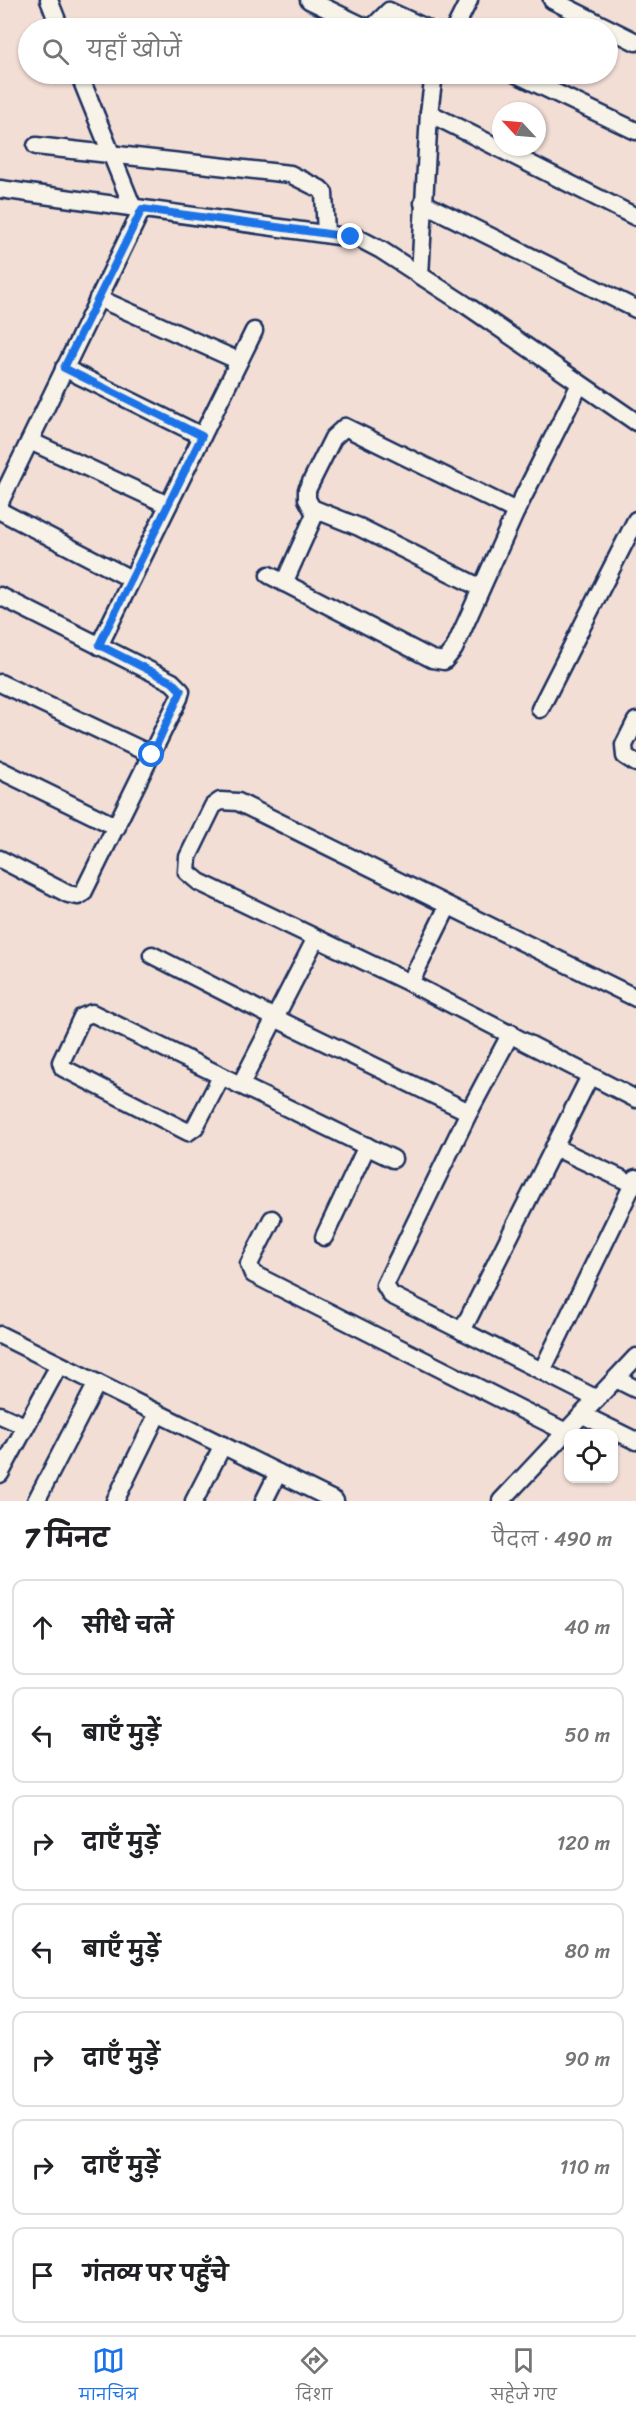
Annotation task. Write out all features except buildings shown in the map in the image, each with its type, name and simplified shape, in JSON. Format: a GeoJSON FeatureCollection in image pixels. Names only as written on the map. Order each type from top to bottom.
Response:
{"type":"FeatureCollection","features":[{"type":"Feature","properties":{"kind":"street"},"geometry":{"type":"LineString","coordinates":[[49,0],[56,18]]}},
{"type":"Feature","properties":{"kind":"street"},"geometry":{"type":"LineString","coordinates":[[309,0],[346,18]]}},
{"type":"Feature","properties":{"kind":"street"},"geometry":{"type":"LineString","coordinates":[[460,18],[469,0]]}},
{"type":"Feature","properties":{"kind":"street"},"geometry":{"type":"LineString","coordinates":[[552,0],[588,18]]}},
{"type":"Feature","properties":{"kind":"street"},"geometry":{"type":"LineString","coordinates":[[382,18],[388,11],[404,18]]}},
{"type":"Feature","properties":{"kind":"street"},"geometry":{"type":"LineString","coordinates":[[618,33],[636,42]]}},
{"type":"Feature","properties":{"kind":"street"},"geometry":{"type":"LineString","coordinates":[[0,502],[98,298],[137,208],[111,155],[82,84]]}},
{"type":"Feature","properties":{"kind":"street"},"geometry":{"type":"LineString","coordinates":[[420,276],[433,84]]}},
{"type":"Feature","properties":{"kind":"street"},"geometry":{"type":"LineString","coordinates":[[537,84],[636,131]]}},
{"type":"Feature","properties":{"kind":"street"},"geometry":{"type":"LineString","coordinates":[[429,113],[636,217]]}},
{"type":"Feature","properties":{"kind":"street"},"geometry":{"type":"LineString","coordinates":[[36,146],[290,174],[320,189],[324,194],[326,234]]}},
{"type":"Feature","properties":{"kind":"street"},"geometry":{"type":"LineString","coordinates":[[0,189],[326,234],[369,243],[636,422]]}},
{"type":"Feature","properties":{"kind":"street"},"geometry":{"type":"LineString","coordinates":[[423,204],[636,309]]}},
{"type":"Feature","properties":{"kind":"street"},"geometry":{"type":"LineString","coordinates":[[98,298],[239,361]]}},
{"type":"Feature","properties":{"kind":"street"},"geometry":{"type":"LineString","coordinates":[[99,645],[254,331]]}},
{"type":"Feature","properties":{"kind":"street"},"geometry":{"type":"LineString","coordinates":[[64,368],[202,436]]}},
{"type":"Feature","properties":{"kind":"street"},"geometry":{"type":"LineString","coordinates":[[314,509],[314,517],[276,579],[438,661],[444,661],[454,649],[516,511],[580,384]]}},
{"type":"Feature","properties":{"kind":"street"},"geometry":{"type":"LineString","coordinates":[[481,588],[359,527],[314,509],[307,499],[307,490],[333,438],[345,427],[516,511]]}},
{"type":"Feature","properties":{"kind":"street"},"geometry":{"type":"LineString","coordinates":[[30,441],[168,505]]}},
{"type":"Feature","properties":{"kind":"street"},"geometry":{"type":"LineString","coordinates":[[0,511],[131,579]]}},
{"type":"Feature","properties":{"kind":"street"},"geometry":{"type":"LineString","coordinates":[[540,709],[636,520]]}},
{"type":"Feature","properties":{"kind":"street"},"geometry":{"type":"LineString","coordinates":[[0,596],[172,682],[181,691],[86,890],[78,896],[68,894],[0,859]]}},
{"type":"Feature","properties":{"kind":"street"},"geometry":{"type":"LineString","coordinates":[[0,683],[152,755]]}},
{"type":"Feature","properties":{"kind":"street"},"geometry":{"type":"LineString","coordinates":[[636,721],[624,745],[626,756],[636,763]]}},
{"type":"Feature","properties":{"kind":"street"},"geometry":{"type":"LineString","coordinates":[[0,770],[117,827]]}},
{"type":"Feature","properties":{"kind":"street"},"geometry":{"type":"LineString","coordinates":[[636,998],[238,802],[220,801],[207,813],[188,857],[188,872],[199,882],[410,983],[636,1099]]}},
{"type":"Feature","properties":{"kind":"street"},"geometry":{"type":"LineString","coordinates":[[410,983],[448,906]]}},
{"type":"Feature","properties":{"kind":"street"},"geometry":{"type":"LineString","coordinates":[[238,1084],[243,1080],[316,939]]}},
{"type":"Feature","properties":{"kind":"street"},"geometry":{"type":"LineString","coordinates":[[152,955],[468,1112]]}},
{"type":"Feature","properties":{"kind":"street"},"geometry":{"type":"LineString","coordinates":[[221,1077],[195,1127],[188,1132],[63,1068],[61,1062],[82,1017],[92,1013],[393,1159]]}},
{"type":"Feature","properties":{"kind":"street"},"geometry":{"type":"LineString","coordinates":[[511,1034],[468,1112],[385,1285],[391,1295],[597,1399]]}},
{"type":"Feature","properties":{"kind":"street"},"geometry":{"type":"LineString","coordinates":[[462,1331],[590,1076]]}},
{"type":"Feature","properties":{"kind":"street"},"geometry":{"type":"LineString","coordinates":[[324,1237],[367,1146]]}},
{"type":"Feature","properties":{"kind":"street"},"geometry":{"type":"LineString","coordinates":[[542,1371],[635,1181],[555,1147]]}},
{"type":"Feature","properties":{"kind":"street"},"geometry":{"type":"LineString","coordinates":[[272,1219],[249,1264],[253,1274],[564,1431]]}},
{"type":"Feature","properties":{"kind":"street"},"geometry":{"type":"LineString","coordinates":[[0,1335],[335,1501]]}},
{"type":"Feature","properties":{"kind":"street"},"geometry":{"type":"LineString","coordinates":[[569,1429],[636,1357]]}},
{"type":"Feature","properties":{"kind":"street"},"geometry":{"type":"LineString","coordinates":[[0,1474],[59,1365]]}},
{"type":"Feature","properties":{"kind":"street"},"geometry":{"type":"LineString","coordinates":[[616,1379],[636,1389]]}},
{"type":"Feature","properties":{"kind":"street"},"geometry":{"type":"LineString","coordinates":[[36,1501],[97,1383]]}},
{"type":"Feature","properties":{"kind":"street"},"geometry":{"type":"LineString","coordinates":[[115,1501],[158,1413]]}},
{"type":"Feature","properties":{"kind":"street"},"geometry":{"type":"LineString","coordinates":[[583,1414],[636,1441]]}},
{"type":"Feature","properties":{"kind":"street"},"geometry":{"type":"LineString","coordinates":[[0,1415],[24,1426]]}},
{"type":"Feature","properties":{"kind":"street"},"geometry":{"type":"LineString","coordinates":[[501,1501],[564,1434]]}},
{"type":"Feature","properties":{"kind":"street"},"geometry":{"type":"LineString","coordinates":[[194,1501],[223,1445]]}},
{"type":"Feature","properties":{"kind":"street"},"geometry":{"type":"LineString","coordinates":[[264,1501],[278,1473]]}},
{"type":"Feature","properties":{"kind":"route"},"geometry":{"type":"LineString","coordinates":[[152,755],[181,691],[172,682],[99,645],[202,436],[64,368],[142,209],[351,237]]}}]}
